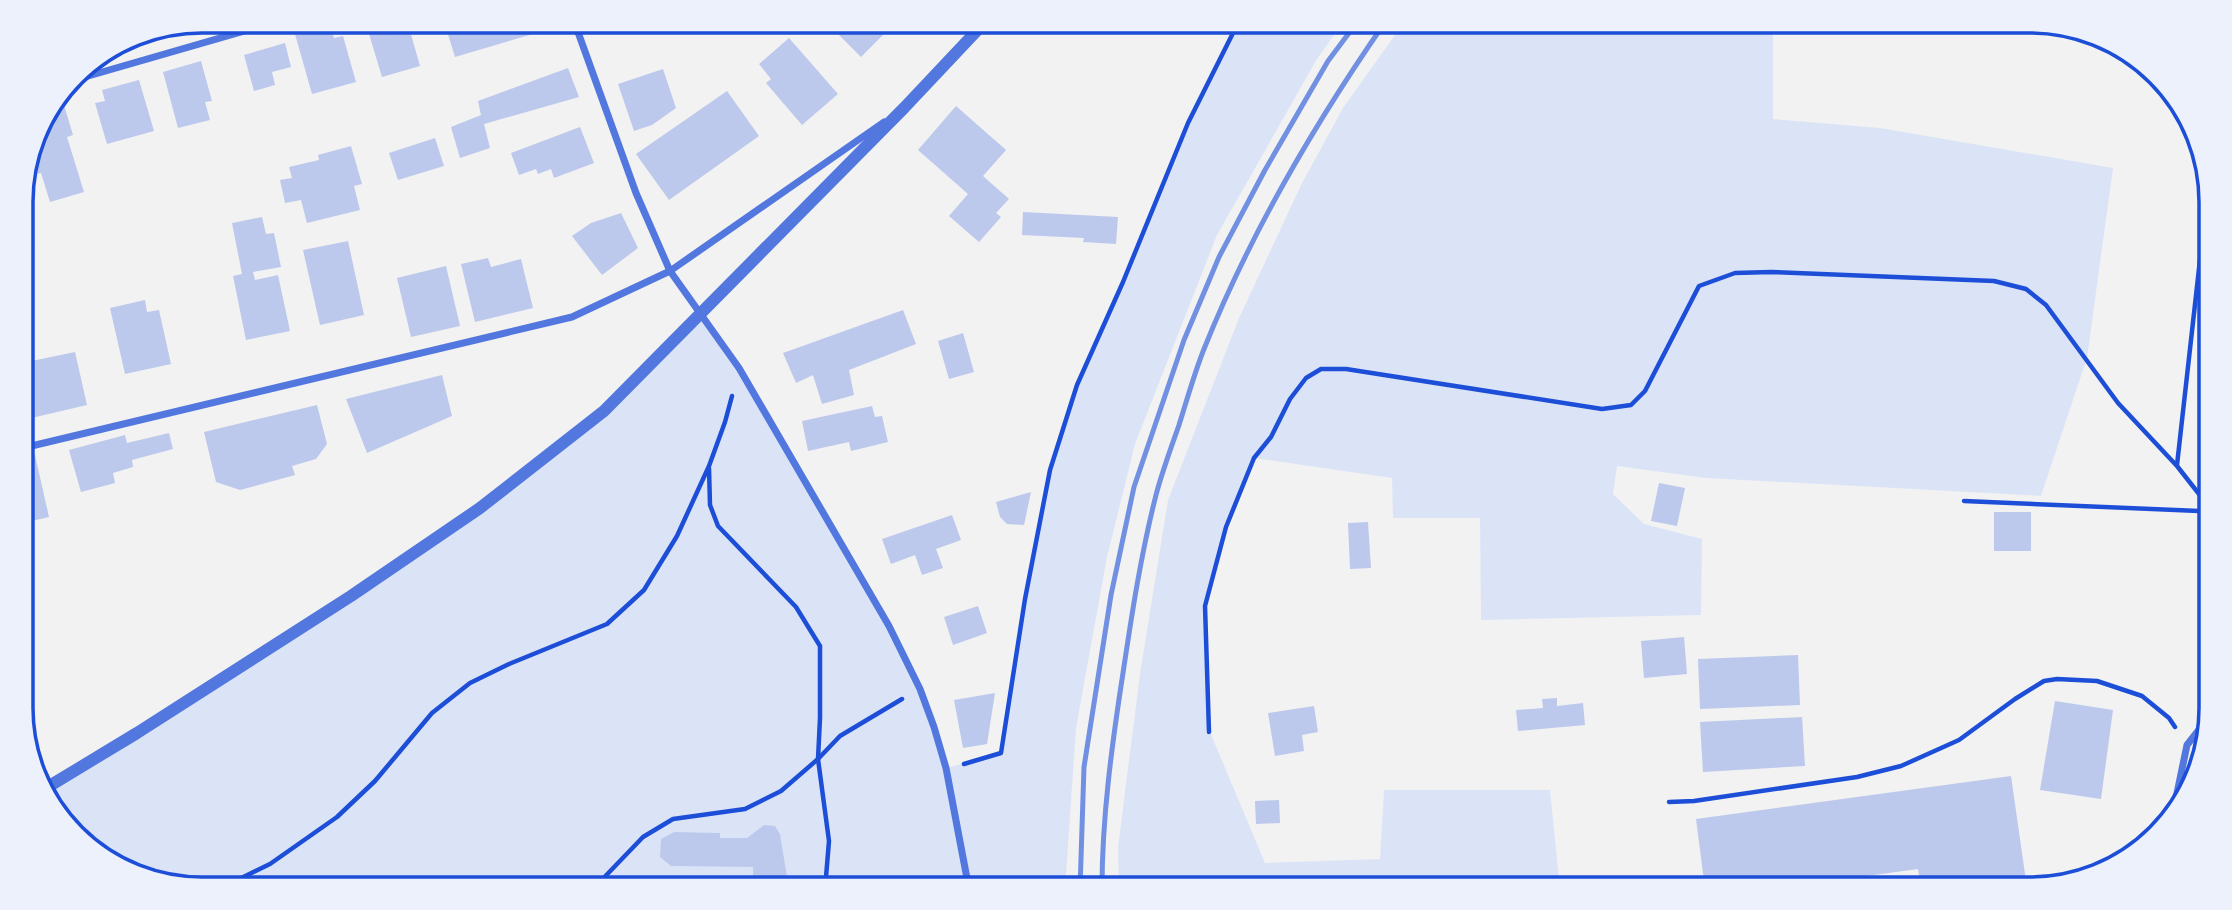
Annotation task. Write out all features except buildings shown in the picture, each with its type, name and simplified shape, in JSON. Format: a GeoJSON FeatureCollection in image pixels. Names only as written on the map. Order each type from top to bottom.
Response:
{"type":"FeatureCollection","features":[{"type":"Feature","properties":{"kind":"street"},"geometry":{"type":"LineString","coordinates":[[91,75],[234,34]]}},
{"type":"Feature","properties":{"kind":"street"},"geometry":{"type":"LineString","coordinates":[[579,34],[636,194],[670,271],[740,368],[889,626],[920,689],[946,768],[967,877]]}},
{"type":"Feature","properties":{"kind":"street"},"geometry":{"type":"LineString","coordinates":[[52,784],[351,596],[480,508],[604,411],[974,34]]}},
{"type":"Feature","properties":{"kind":"street"},"geometry":{"type":"LineString","coordinates":[[34,445],[572,317],[670,271],[904,108]]}},
{"type":"Feature","properties":{"kind":"street"},"geometry":{"type":"LineString","coordinates":[[2178,788],[2187,745],[2197,733]]}},
{"type":"Feature","properties":{"kind":"path"},"geometry":{"type":"LineString","coordinates":[[946,768],[1001,753],[1025,599],[1050,470],[1077,385],[1188,123],[1233,33]]}},
{"type":"Feature","properties":{"kind":"path"},"geometry":{"type":"LineString","coordinates":[[2177,466],[2199,268]]}},
{"type":"Feature","properties":{"kind":"path"},"geometry":{"type":"LineString","coordinates":[[1209,732],[1205,606],[1226,527],[1254,458],[1271,437],[1290,399],[1306,378],[1321,369],[1346,369],[1602,409],[1620,408],[1632,405],[1645,391],[1699,286],[1735,273],[1771,272],[1994,281],[2026,289],[2046,304],[2118,403],[2199,493]]}},
{"type":"Feature","properties":{"kind":"path"},"geometry":{"type":"LineString","coordinates":[[244,877],[270,864],[337,817],[375,781],[432,713],[470,683],[607,624],[644,590],[677,536],[709,466],[740,368]]}},
{"type":"Feature","properties":{"kind":"path"},"geometry":{"type":"LineString","coordinates":[[709,466],[710,505],[718,526],[796,607],[820,646],[818,759],[829,841],[826,877]]}},
{"type":"Feature","properties":{"kind":"path"},"geometry":{"type":"LineString","coordinates":[[1964,501],[2199,512]]}},
{"type":"Feature","properties":{"kind":"path"},"geometry":{"type":"LineString","coordinates":[[1669,802],[1694,801],[1857,777],[1901,766],[1959,740],[2044,681],[2057,679],[2097,681],[2142,696],[2169,718],[2187,745]]}},
{"type":"Feature","properties":{"kind":"path"},"geometry":{"type":"LineString","coordinates":[[605,877],[643,837],[673,819],[745,809],[781,791],[840,736],[920,689]]}},
{"type":"Feature","properties":{"kind":"shaded area"},"geometry":{"type":"Polygon","coordinates":[[[1233,33],[1335,33],[1317,59],[1217,235],[1135,444],[1107,557],[1076,728],[1066,877],[202,877],[169,874],[127,859],[91,835],[62,802],[52,784],[351,596],[604,411],[702,314],[825,514],[920,689],[947,768],[1001,753],[1025,599],[1050,470],[1077,385],[1123,282],[1188,123],[1233,33]]]}},
{"type":"Feature","properties":{"kind":"shaded area"},"geometry":{"type":"Polygon","coordinates":[[[1396,33],[1773,33],[1773,119],[1880,128],[2113,168],[2087,358],[2041,496],[1706,478],[1617,466],[1613,494],[1644,524],[1702,539],[1701,615],[1481,620],[1480,518],[1393,518],[1392,478],[1254,458],[1226,527],[1205,606],[1210,732],[1265,863],[1380,859],[1384,790],[1550,790],[1559,876],[1119,877],[1118,847],[1140,674],[1168,500],[1239,318],[1302,183],[1343,108],[1396,33]]]}},
{"type":"Feature","properties":{"kind":"railway"},"geometry":{"type":"LineString","coordinates":[[1080,877],[1084,767],[1111,595],[1134,487],[1184,340],[1219,257],[1328,61],[1349,33]]}},
{"type":"Feature","properties":{"kind":"railway"},"geometry":{"type":"LineString","coordinates":[[1102,877],[1112,754],[1141,561],[1156,495],[1200,358],[1263,222],[1309,139],[1378,33]]}}]}
